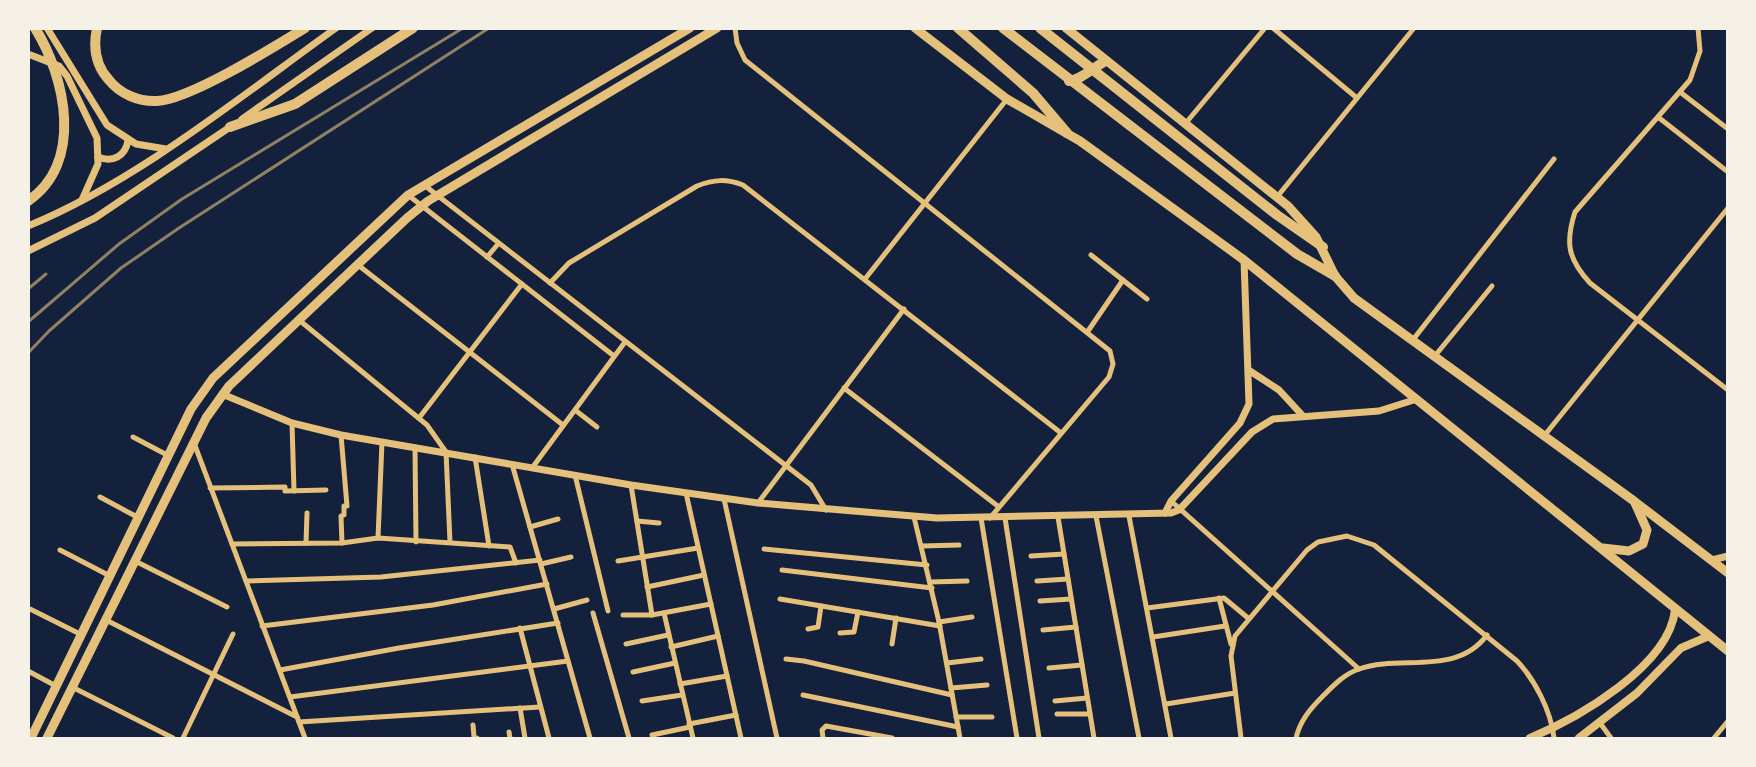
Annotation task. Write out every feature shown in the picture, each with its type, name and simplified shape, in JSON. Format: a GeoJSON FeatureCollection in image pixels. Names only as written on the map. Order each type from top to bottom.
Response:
{"type":"FeatureCollection","features":[{"type":"Feature","properties":{"kind":"highway"},"geometry":{"type":"LineString","coordinates":[[28,201],[52,179],[61,159],[64,111],[55,73],[35,28]]}},
{"type":"Feature","properties":{"kind":"highway"},"geometry":{"type":"LineString","coordinates":[[97,28],[96,54],[107,79],[129,96],[156,102],[182,94],[305,28]]}},
{"type":"Feature","properties":{"kind":"highway"},"geometry":{"type":"LineString","coordinates":[[230,127],[279,111],[310,95],[413,28]]}},
{"type":"Feature","properties":{"kind":"highway"},"geometry":{"type":"LineString","coordinates":[[958,28],[1024,84],[1067,133]]}},
{"type":"Feature","properties":{"kind":"highway"},"geometry":{"type":"LineString","coordinates":[[1003,28],[1297,254],[1335,276]]}},
{"type":"Feature","properties":{"kind":"highway"},"geometry":{"type":"LineString","coordinates":[[1040,28],[1291,226],[1323,248]]}},
{"type":"Feature","properties":{"kind":"highway"},"geometry":{"type":"LineString","coordinates":[[1069,81],[1079,79],[1090,69],[1106,61]]}},
{"type":"Feature","properties":{"kind":"main road"},"geometry":{"type":"LineString","coordinates":[[31,738],[191,409],[207,386],[408,195],[690,28]]}},
{"type":"Feature","properties":{"kind":"main road"},"geometry":{"type":"LineString","coordinates":[[47,738],[194,443],[222,394],[421,206],[717,28]]}},
{"type":"Feature","properties":{"kind":"main road"},"geometry":{"type":"LineString","coordinates":[[915,28],[1007,99],[1067,133],[1244,260],[1728,651]]}},
{"type":"Feature","properties":{"kind":"main road"},"geometry":{"type":"LineString","coordinates":[[1066,28],[1184,125],[1277,197],[1307,226],[1323,248],[1335,276],[1354,298],[1634,501],[1728,573]]}},
{"type":"Feature","properties":{"kind":"main road"},"geometry":{"type":"LineString","coordinates":[[273,321],[285,334]]}},
{"type":"Feature","properties":{"kind":"main road"},"geometry":{"type":"LineString","coordinates":[[1603,548],[1629,551],[1643,544],[1647,530],[1634,501]]}},
{"type":"Feature","properties":{"kind":"main road"},"geometry":{"type":"LineString","coordinates":[[1530,738],[1579,714],[1624,682],[1665,641],[1672,626],[1675,610]]}},
{"type":"Feature","properties":{"kind":"main road"},"geometry":{"type":"LineString","coordinates":[[1579,738],[1637,693],[1676,653],[1694,641],[1709,636]]}},
{"type":"Feature","properties":{"kind":"street"},"geometry":{"type":"LineString","coordinates":[[47,28],[107,125],[128,141],[145,147],[166,148]]}},
{"type":"Feature","properties":{"kind":"street"},"geometry":{"type":"LineString","coordinates":[[28,226],[81,201],[166,148],[336,28]]}},
{"type":"Feature","properties":{"kind":"street"},"geometry":{"type":"LineString","coordinates":[[28,251],[94,218],[372,28]]}},
{"type":"Feature","properties":{"kind":"street"},"geometry":{"type":"LineString","coordinates":[[735,28],[737,43],[745,60],[923,203],[1088,331],[1110,351],[1112,371],[990,518]]}},
{"type":"Feature","properties":{"kind":"street"},"geometry":{"type":"LineString","coordinates":[[1184,125],[1264,28]]}},
{"type":"Feature","properties":{"kind":"street"},"geometry":{"type":"LineString","coordinates":[[1273,28],[1357,98]]}},
{"type":"Feature","properties":{"kind":"street"},"geometry":{"type":"LineString","coordinates":[[1277,197],[1413,28]]}},
{"type":"Feature","properties":{"kind":"street"},"geometry":{"type":"LineString","coordinates":[[1698,28],[1700,51],[1696,66],[1680,92],[1575,212],[1569,231],[1569,250],[1577,269],[1590,283],[1728,390]]}},
{"type":"Feature","properties":{"kind":"street"},"geometry":{"type":"LineString","coordinates":[[28,54],[58,66],[67,76],[95,131],[99,144],[96,170],[81,201]]}},
{"type":"Feature","properties":{"kind":"street"},"geometry":{"type":"LineString","coordinates":[[1680,92],[1728,129]]}},
{"type":"Feature","properties":{"kind":"street"},"geometry":{"type":"LineString","coordinates":[[865,279],[1007,99]]}},
{"type":"Feature","properties":{"kind":"street"},"geometry":{"type":"LineString","coordinates":[[1658,117],[1728,172]]}},
{"type":"Feature","properties":{"kind":"street"},"geometry":{"type":"LineString","coordinates":[[98,157],[108,160],[118,157],[125,150],[128,141]]}},
{"type":"Feature","properties":{"kind":"street"},"geometry":{"type":"LineString","coordinates":[[1412,341],[1554,159]]}},
{"type":"Feature","properties":{"kind":"street"},"geometry":{"type":"LineString","coordinates":[[549,283],[575,260],[697,186],[720,180],[743,185],[1061,433]]}},
{"type":"Feature","properties":{"kind":"street"},"geometry":{"type":"LineString","coordinates":[[424,184],[436,196],[811,485],[826,510]]}},
{"type":"Feature","properties":{"kind":"street"},"geometry":{"type":"LineString","coordinates":[[408,195],[614,356]]}},
{"type":"Feature","properties":{"kind":"street"},"geometry":{"type":"LineString","coordinates":[[1544,436],[1728,208]]}},
{"type":"Feature","properties":{"kind":"street"},"geometry":{"type":"LineString","coordinates":[[487,256],[498,244]]}},
{"type":"Feature","properties":{"kind":"street"},"geometry":{"type":"LineString","coordinates":[[1091,255],[1147,299]]}},
{"type":"Feature","properties":{"kind":"street"},"geometry":{"type":"LineString","coordinates":[[1165,513],[1170,501],[1240,423],[1249,404],[1250,371],[1244,260]]}},
{"type":"Feature","properties":{"kind":"street"},"geometry":{"type":"LineString","coordinates":[[358,265],[563,425]]}},
{"type":"Feature","properties":{"kind":"street"},"geometry":{"type":"LineString","coordinates":[[1088,331],[1123,280]]}},
{"type":"Feature","properties":{"kind":"street"},"geometry":{"type":"LineString","coordinates":[[419,418],[522,284]]}},
{"type":"Feature","properties":{"kind":"street"},"geometry":{"type":"LineString","coordinates":[[1434,357],[1492,286]]}},
{"type":"Feature","properties":{"kind":"street"},"geometry":{"type":"LineString","coordinates":[[758,503],[904,309]]}},
{"type":"Feature","properties":{"kind":"street"},"geometry":{"type":"LineString","coordinates":[[299,320],[435,433],[446,452],[450,542]]}},
{"type":"Feature","properties":{"kind":"street"},"geometry":{"type":"LineString","coordinates":[[532,468],[624,342]]}},
{"type":"Feature","properties":{"kind":"street"},"geometry":{"type":"LineString","coordinates":[[1250,371],[1279,390],[1303,416]]}},
{"type":"Feature","properties":{"kind":"street"},"geometry":{"type":"LineString","coordinates":[[844,388],[999,507]]}},
{"type":"Feature","properties":{"kind":"street"},"geometry":{"type":"LineString","coordinates":[[222,394],[292,423],[341,435],[575,476],[758,503],[914,517],[981,518],[1129,516],[1179,510],[1262,425],[1283,417],[1379,411],[1417,399]]}},
{"type":"Feature","properties":{"kind":"street"},"geometry":{"type":"LineString","coordinates":[[575,410],[597,428]]}},
{"type":"Feature","properties":{"kind":"street"},"geometry":{"type":"LineString","coordinates":[[292,423],[294,491]]}},
{"type":"Feature","properties":{"kind":"street"},"geometry":{"type":"LineString","coordinates":[[341,435],[347,506],[344,506],[344,515],[341,516],[342,543]]}},
{"type":"Feature","properties":{"kind":"street"},"geometry":{"type":"LineString","coordinates":[[133,437],[169,456]]}},
{"type":"Feature","properties":{"kind":"street"},"geometry":{"type":"LineString","coordinates":[[378,538],[382,441]]}},
{"type":"Feature","properties":{"kind":"street"},"geometry":{"type":"LineString","coordinates":[[194,443],[305,738]]}},
{"type":"Feature","properties":{"kind":"street"},"geometry":{"type":"LineString","coordinates":[[415,447],[416,542]]}},
{"type":"Feature","properties":{"kind":"street"},"geometry":{"type":"LineString","coordinates":[[475,458],[489,546]]}},
{"type":"Feature","properties":{"kind":"street"},"geometry":{"type":"LineString","coordinates":[[512,464],[590,738]]}},
{"type":"Feature","properties":{"kind":"street"},"geometry":{"type":"LineString","coordinates":[[575,476],[608,611]]}},
{"type":"Feature","properties":{"kind":"street"},"geometry":{"type":"LineString","coordinates":[[631,485],[652,615]]}},
{"type":"Feature","properties":{"kind":"street"},"geometry":{"type":"LineString","coordinates":[[210,488],[285,487],[285,491],[326,490]]}},
{"type":"Feature","properties":{"kind":"street"},"geometry":{"type":"LineString","coordinates":[[686,493],[741,738]]}},
{"type":"Feature","properties":{"kind":"street"},"geometry":{"type":"LineString","coordinates":[[100,496],[139,518]]}},
{"type":"Feature","properties":{"kind":"street"},"geometry":{"type":"LineString","coordinates":[[724,499],[777,738]]}},
{"type":"Feature","properties":{"kind":"street"},"geometry":{"type":"LineString","coordinates":[[1170,501],[1359,669]]}},
{"type":"Feature","properties":{"kind":"street"},"geometry":{"type":"LineString","coordinates":[[306,543],[307,513]]}},
{"type":"Feature","properties":{"kind":"street"},"geometry":{"type":"LineString","coordinates":[[1096,516],[1139,738]]}},
{"type":"Feature","properties":{"kind":"street"},"geometry":{"type":"LineString","coordinates":[[1129,516],[1171,738]]}},
{"type":"Feature","properties":{"kind":"street"},"geometry":{"type":"LineString","coordinates":[[914,517],[931,585],[960,738]]}},
{"type":"Feature","properties":{"kind":"street"},"geometry":{"type":"LineString","coordinates":[[1058,517],[1094,738]]}},
{"type":"Feature","properties":{"kind":"street"},"geometry":{"type":"LineString","coordinates":[[981,518],[1017,738]]}},
{"type":"Feature","properties":{"kind":"street"},"geometry":{"type":"LineString","coordinates":[[1005,518],[1040,738]]}},
{"type":"Feature","properties":{"kind":"street"},"geometry":{"type":"LineString","coordinates":[[530,527],[558,519]]}},
{"type":"Feature","properties":{"kind":"street"},"geometry":{"type":"LineString","coordinates":[[637,521],[659,523]]}},
{"type":"Feature","properties":{"kind":"street"},"geometry":{"type":"LineString","coordinates":[[1231,644],[1248,618],[1307,550],[1318,542],[1332,537],[1354,537],[1374,545],[1487,635],[1531,675],[1554,738]]}},
{"type":"Feature","properties":{"kind":"street"},"geometry":{"type":"LineString","coordinates":[[232,544],[342,543],[378,538],[416,542],[450,542],[510,547],[516,564]]}},
{"type":"Feature","properties":{"kind":"street"},"geometry":{"type":"LineString","coordinates":[[922,546],[959,545]]}},
{"type":"Feature","properties":{"kind":"street"},"geometry":{"type":"LineString","coordinates":[[618,561],[698,548]]}},
{"type":"Feature","properties":{"kind":"street"},"geometry":{"type":"LineString","coordinates":[[764,549],[927,566]]}},
{"type":"Feature","properties":{"kind":"street"},"geometry":{"type":"LineString","coordinates":[[60,550],[110,576]]}},
{"type":"Feature","properties":{"kind":"street"},"geometry":{"type":"LineString","coordinates":[[1031,556],[1064,554]]}},
{"type":"Feature","properties":{"kind":"street"},"geometry":{"type":"LineString","coordinates":[[1712,560],[1728,556]]}},
{"type":"Feature","properties":{"kind":"street"},"geometry":{"type":"LineString","coordinates":[[246,581],[381,576],[540,562],[572,557]]}},
{"type":"Feature","properties":{"kind":"street"},"geometry":{"type":"LineString","coordinates":[[135,561],[227,607]]}},
{"type":"Feature","properties":{"kind":"street"},"geometry":{"type":"LineString","coordinates":[[782,570],[931,585],[967,581]]}},
{"type":"Feature","properties":{"kind":"street"},"geometry":{"type":"LineString","coordinates":[[647,587],[704,574]]}},
{"type":"Feature","properties":{"kind":"street"},"geometry":{"type":"LineString","coordinates":[[1037,581],[1068,579]]}},
{"type":"Feature","properties":{"kind":"street"},"geometry":{"type":"LineString","coordinates":[[262,626],[411,608],[546,584]]}},
{"type":"Feature","properties":{"kind":"street"},"geometry":{"type":"LineString","coordinates":[[1147,608],[1219,598],[1227,600],[1248,618]]}},
{"type":"Feature","properties":{"kind":"street"},"geometry":{"type":"LineString","coordinates":[[1219,598],[1231,644],[1241,738]]}},
{"type":"Feature","properties":{"kind":"street"},"geometry":{"type":"LineString","coordinates":[[780,599],[939,624],[972,617]]}},
{"type":"Feature","properties":{"kind":"street"},"geometry":{"type":"LineString","coordinates":[[1040,601],[1071,599]]}},
{"type":"Feature","properties":{"kind":"street"},"geometry":{"type":"LineString","coordinates":[[554,609],[587,600]]}},
{"type":"Feature","properties":{"kind":"street"},"geometry":{"type":"LineString","coordinates":[[623,615],[664,614],[711,604]]}},
{"type":"Feature","properties":{"kind":"street"},"geometry":{"type":"LineString","coordinates":[[808,629],[818,627],[821,606]]}},
{"type":"Feature","properties":{"kind":"street"},"geometry":{"type":"LineString","coordinates":[[30,609],[81,635]]}},
{"type":"Feature","properties":{"kind":"street"},"geometry":{"type":"LineString","coordinates":[[840,633],[854,632],[858,612]]}},
{"type":"Feature","properties":{"kind":"street"},"geometry":{"type":"LineString","coordinates":[[593,613],[629,738]]}},
{"type":"Feature","properties":{"kind":"street"},"geometry":{"type":"LineString","coordinates":[[664,614],[693,738]]}},
{"type":"Feature","properties":{"kind":"street"},"geometry":{"type":"LineString","coordinates":[[892,644],[896,618]]}},
{"type":"Feature","properties":{"kind":"street"},"geometry":{"type":"LineString","coordinates":[[106,620],[298,719],[540,707]]}},
{"type":"Feature","properties":{"kind":"street"},"geometry":{"type":"LineString","coordinates":[[279,670],[558,623]]}},
{"type":"Feature","properties":{"kind":"street"},"geometry":{"type":"LineString","coordinates":[[1153,636],[1225,626]]}},
{"type":"Feature","properties":{"kind":"street"},"geometry":{"type":"LineString","coordinates":[[1043,630],[1076,627]]}},
{"type":"Feature","properties":{"kind":"street"},"geometry":{"type":"LineString","coordinates":[[520,628],[549,738]]}},
{"type":"Feature","properties":{"kind":"street"},"geometry":{"type":"LineString","coordinates":[[183,738],[234,634]]}},
{"type":"Feature","properties":{"kind":"street"},"geometry":{"type":"LineString","coordinates":[[626,644],[668,635]]}},
{"type":"Feature","properties":{"kind":"street"},"geometry":{"type":"LineString","coordinates":[[1296,738],[1302,722],[1316,703],[1339,681],[1359,669],[1456,657],[1481,644],[1487,635]]}},
{"type":"Feature","properties":{"kind":"street"},"geometry":{"type":"LineString","coordinates":[[671,646],[718,636]]}},
{"type":"Feature","properties":{"kind":"street"},"geometry":{"type":"LineString","coordinates":[[786,659],[804,661],[952,695]]}},
{"type":"Feature","properties":{"kind":"street"},"geometry":{"type":"LineString","coordinates":[[946,663],[981,659]]}},
{"type":"Feature","properties":{"kind":"street"},"geometry":{"type":"LineString","coordinates":[[290,697],[568,661]]}},
{"type":"Feature","properties":{"kind":"street"},"geometry":{"type":"LineString","coordinates":[[633,672],[675,663]]}},
{"type":"Feature","properties":{"kind":"street"},"geometry":{"type":"LineString","coordinates":[[1049,668],[1082,665]]}},
{"type":"Feature","properties":{"kind":"street"},"geometry":{"type":"LineString","coordinates":[[28,671],[56,686]]}},
{"type":"Feature","properties":{"kind":"street"},"geometry":{"type":"LineString","coordinates":[[680,684],[727,676]]}},
{"type":"Feature","properties":{"kind":"street"},"geometry":{"type":"LineString","coordinates":[[951,688],[987,686]]}},
{"type":"Feature","properties":{"kind":"street"},"geometry":{"type":"LineString","coordinates":[[72,687],[173,738]]}},
{"type":"Feature","properties":{"kind":"street"},"geometry":{"type":"LineString","coordinates":[[1166,704],[1235,693]]}},
{"type":"Feature","properties":{"kind":"street"},"geometry":{"type":"LineString","coordinates":[[642,701],[682,695]]}},
{"type":"Feature","properties":{"kind":"street"},"geometry":{"type":"LineString","coordinates":[[803,695],[958,727]]}},
{"type":"Feature","properties":{"kind":"street"},"geometry":{"type":"LineString","coordinates":[[1055,701],[1087,698]]}},
{"type":"Feature","properties":{"kind":"street"},"geometry":{"type":"LineString","coordinates":[[520,708],[525,738]]}},
{"type":"Feature","properties":{"kind":"street"},"geometry":{"type":"LineString","coordinates":[[1057,714],[1090,714]]}},
{"type":"Feature","properties":{"kind":"street"},"geometry":{"type":"LineString","coordinates":[[652,735],[736,715]]}},
{"type":"Feature","properties":{"kind":"street"},"geometry":{"type":"LineString","coordinates":[[956,717],[992,717]]}},
{"type":"Feature","properties":{"kind":"street"},"geometry":{"type":"LineString","coordinates":[[1714,738],[1728,721]]}},
{"type":"Feature","properties":{"kind":"street"},"geometry":{"type":"LineString","coordinates":[[1600,723],[1611,738]]}},
{"type":"Feature","properties":{"kind":"street"},"geometry":{"type":"LineString","coordinates":[[473,725],[473,738]]}},
{"type":"Feature","properties":{"kind":"street"},"geometry":{"type":"LineString","coordinates":[[823,738],[823,728],[829,726],[892,738]]}},
{"type":"Feature","properties":{"kind":"railway"},"geometry":{"type":"LineString","coordinates":[[28,322],[119,244],[182,199],[463,28]]}},
{"type":"Feature","properties":{"kind":"railway"},"geometry":{"type":"LineString","coordinates":[[28,353],[49,331],[121,268],[179,228],[489,28]]}},
{"type":"Feature","properties":{"kind":"railway"},"geometry":{"type":"LineString","coordinates":[[28,289],[46,274]]}}]}
